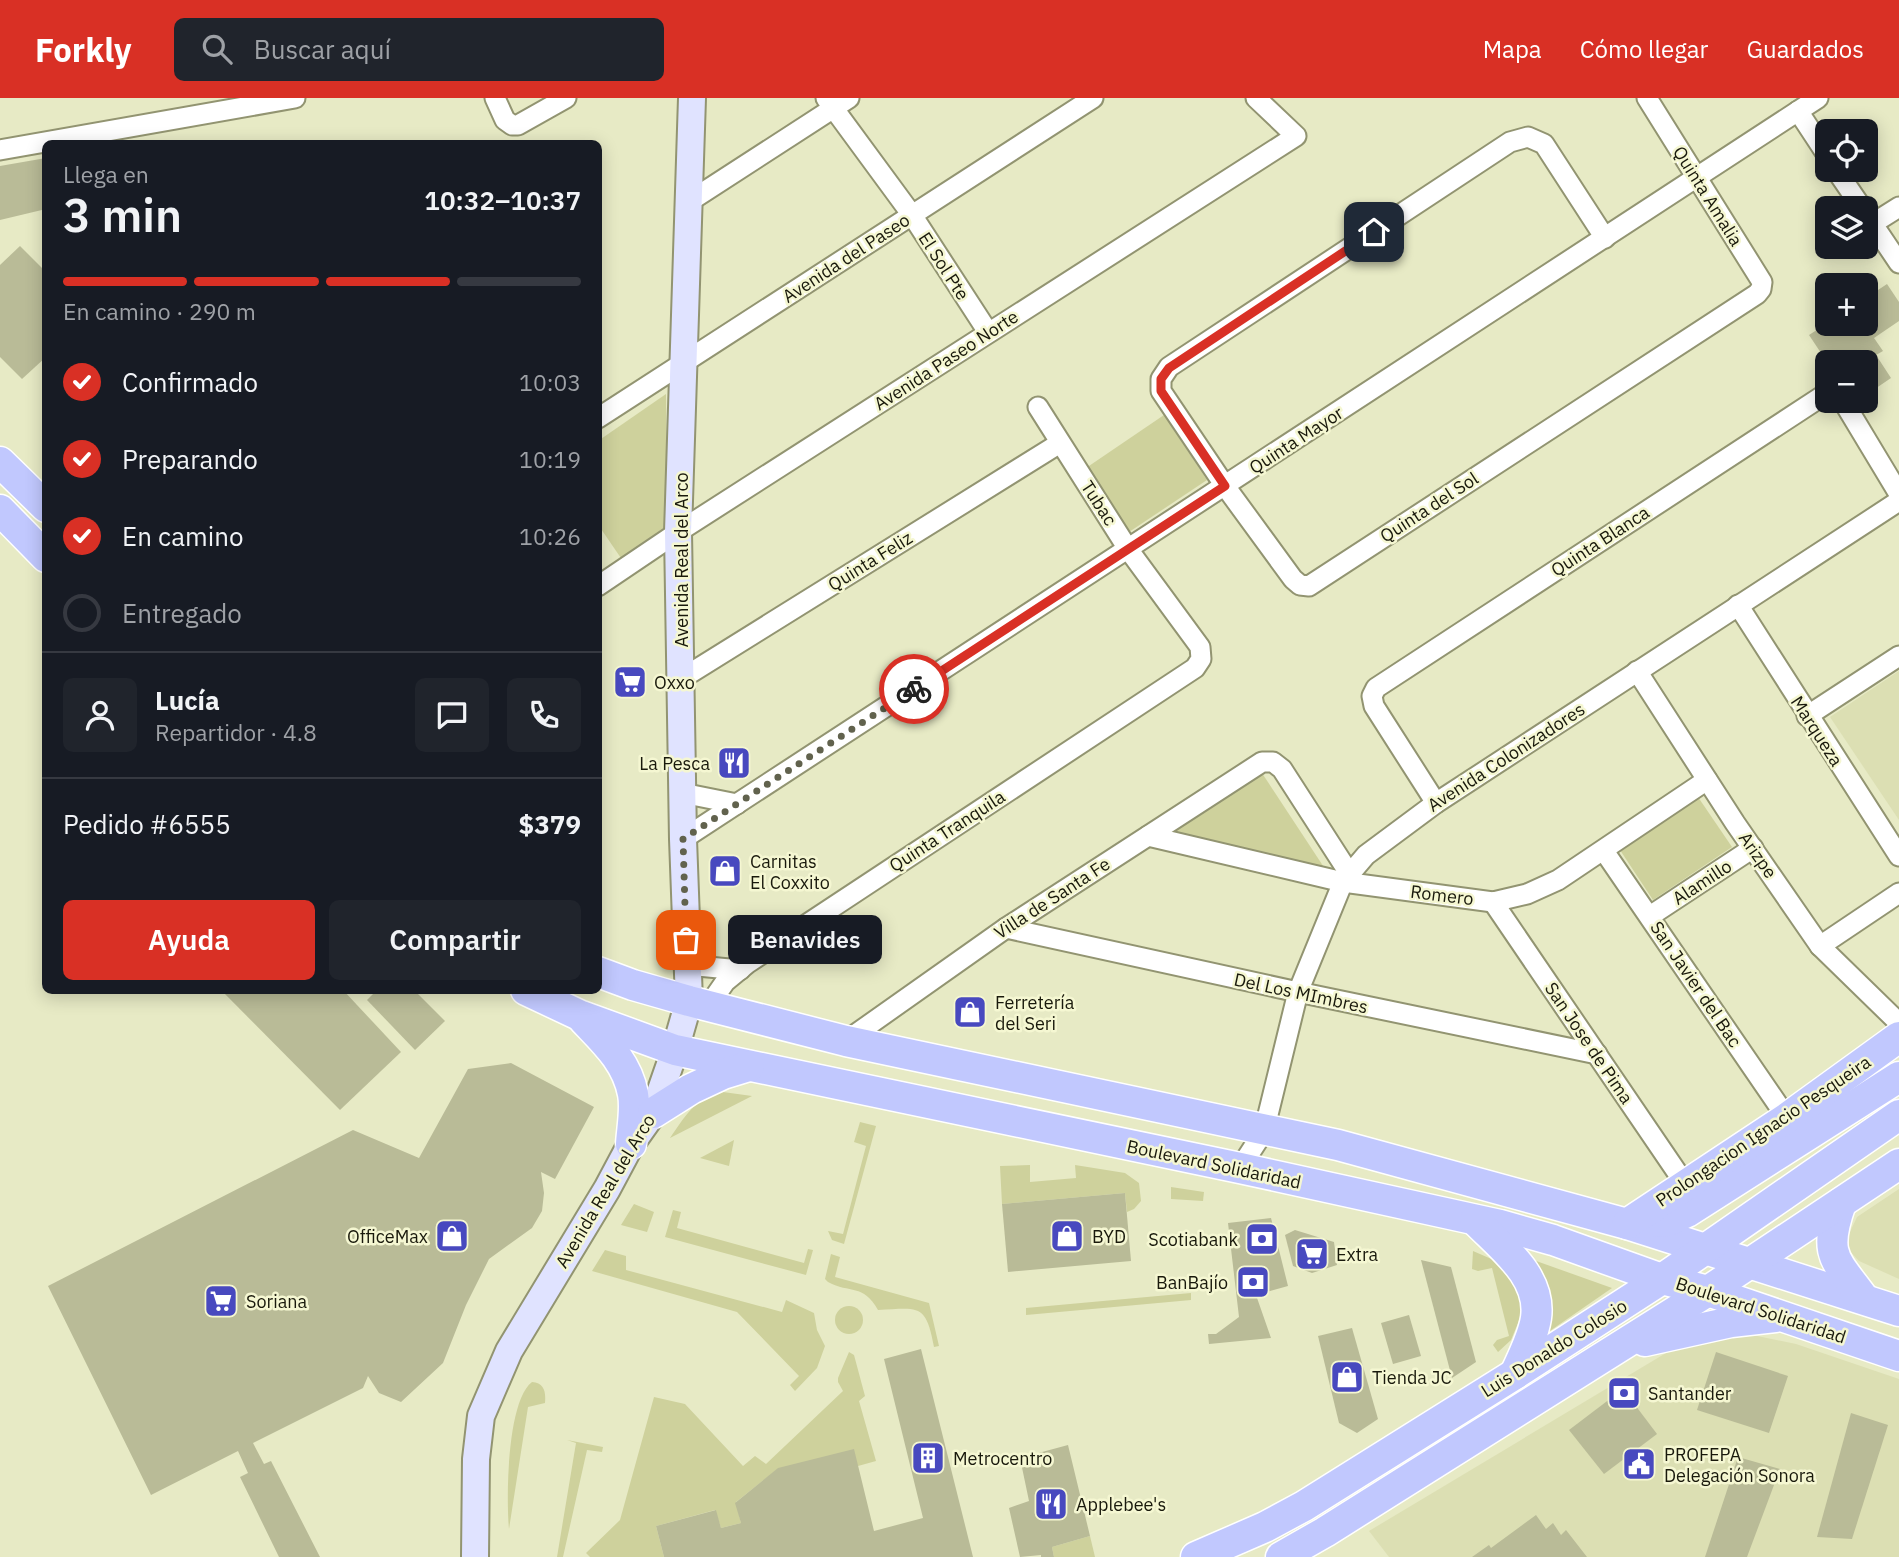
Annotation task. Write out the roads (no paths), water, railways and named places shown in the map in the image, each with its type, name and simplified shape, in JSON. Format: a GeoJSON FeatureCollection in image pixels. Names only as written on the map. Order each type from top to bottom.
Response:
{"type":"FeatureCollection","features":[{"type":"Feature","properties":{"kind":"main road"},"geometry":{"type":"LineString","coordinates":[[0,462],[42,503]]}},
{"type":"Feature","properties":{"kind":"main road"},"geometry":{"type":"LineString","coordinates":[[0,510],[42,553]]}},
{"type":"Feature","properties":{"kind":"main road"},"geometry":{"type":"LineString","coordinates":[[602,973],[699,1003],[846,1041],[1338,1145],[1627,1224],[1899,1311]]}},
{"type":"Feature","properties":{"kind":"main road","name":"Boulevard Solidaridad"},"geometry":{"type":"LineString","coordinates":[[534,994],[579,1015],[675,1050],[1240,1168],[1553,1240],[1662,1279],[1708,1291],[1899,1356]]}},
{"type":"Feature","properties":{"kind":"main road"},"geometry":{"type":"LineString","coordinates":[[579,1015],[612,1050],[626,1070],[634,1095],[631,1144]]}},
{"type":"Feature","properties":{"kind":"main road","name":"Prolongacion Ignacio Pesqueira"},"geometry":{"type":"LineString","coordinates":[[1627,1224],[1787,1118],[1899,1037]]}},
{"type":"Feature","properties":{"kind":"main road"},"geometry":{"type":"LineString","coordinates":[[653,1112],[691,1089],[723,1074],[749,1066]]}},
{"type":"Feature","properties":{"kind":"main road"},"geometry":{"type":"LineString","coordinates":[[1627,1224],[1668,1221],[1687,1212],[1899,1077]]}},
{"type":"Feature","properties":{"kind":"main road","name":"Luis Donaldo Colosio"},"geometry":{"type":"LineString","coordinates":[[1196,1557],[1265,1527],[1304,1506],[1516,1374],[1662,1279],[1899,1115]]}},
{"type":"Feature","properties":{"kind":"main road","name":"Luis Donaldo Colosio"},"geometry":{"type":"LineString","coordinates":[[1297,1553],[1708,1291],[1899,1164]]}},
{"type":"Feature","properties":{"kind":"main road"},"geometry":{"type":"LineString","coordinates":[[1841,1203],[1831,1248],[1836,1261],[1864,1299]]}},
{"type":"Feature","properties":{"kind":"main road"},"geometry":{"type":"LineString","coordinates":[[1475,1220],[1528,1276],[1534,1290],[1536,1320],[1516,1374]]}},
{"type":"Feature","properties":{"kind":"main road"},"geometry":{"type":"LineString","coordinates":[[1614,1350],[1697,1328],[1782,1316]]}},
{"type":"Feature","properties":{"kind":"street"},"geometry":{"type":"LineString","coordinates":[[495,98],[505,120],[512,125],[518,125],[566,98]]}},
{"type":"Feature","properties":{"kind":"street","name":"Avenida Real del Arco"},"geometry":{"type":"LineString","coordinates":[[475,1557],[476,1460],[481,1416],[509,1351],[607,1189],[631,1144],[653,1112],[675,1050],[699,1003],[687,965],[678,532],[692,98]]}},
{"type":"Feature","properties":{"kind":"street","name":"Avenida del Paseo"},"geometry":{"type":"LineString","coordinates":[[602,415],[1093,98]]}},
{"type":"Feature","properties":{"kind":"street","name":"Avenida Paseo Norte"},"geometry":{"type":"LineString","coordinates":[[602,583],[988,332],[1296,136],[1256,98]]}},
{"type":"Feature","properties":{"kind":"street","name":"Quinta Amalia"},"geometry":{"type":"LineString","coordinates":[[1647,98],[1762,282],[1757,294]]}},
{"type":"Feature","properties":{"kind":"street","name":"Quinta Mayor"},"geometry":{"type":"LineString","coordinates":[[683,839],[1818,98]]}},
{"type":"Feature","properties":{"kind":"street"},"geometry":{"type":"LineString","coordinates":[[55,140],[280,99]]}},
{"type":"Feature","properties":{"kind":"street"},"geometry":{"type":"LineString","coordinates":[[690,201],[836,102]]}},
{"type":"Feature","properties":{"kind":"street","name":"El Sol Pte"},"geometry":{"type":"LineString","coordinates":[[836,102],[988,332]]}},
{"type":"Feature","properties":{"kind":"street"},"geometry":{"type":"LineString","coordinates":[[1798,111],[1815,137]]}},
{"type":"Feature","properties":{"kind":"street","name":"Quinta del Sol"},"geometry":{"type":"LineString","coordinates":[[1605,237],[1544,144],[1528,137],[1510,142],[1169,368],[1161,379],[1161,391],[1225,486],[1293,579],[1300,585],[1309,586],[1757,294]]}},
{"type":"Feature","properties":{"kind":"street"},"geometry":{"type":"LineString","coordinates":[[0,150],[42,142]]}},
{"type":"Feature","properties":{"kind":"street"},"geometry":{"type":"LineString","coordinates":[[1878,212],[1899,206]]}},
{"type":"Feature","properties":{"kind":"street"},"geometry":{"type":"LineString","coordinates":[[1878,233],[1899,263]]}},
{"type":"Feature","properties":{"kind":"street","name":"Quinta Blanca"},"geometry":{"type":"LineString","coordinates":[[1436,803],[1374,706],[1371,696],[1376,688],[1815,401]]}},
{"type":"Feature","properties":{"kind":"street","name":"Tubac"},"geometry":{"type":"LineString","coordinates":[[1038,407],[1128,549],[1200,647],[1200,659],[1195,668]]}},
{"type":"Feature","properties":{"kind":"street"},"geometry":{"type":"LineString","coordinates":[[1850,413],[1899,494]]}},
{"type":"Feature","properties":{"kind":"street","name":"Quinta Feliz"},"geometry":{"type":"LineString","coordinates":[[681,679],[1060,443]]}},
{"type":"Feature","properties":{"kind":"street","name":"Avenida Colonizadores"},"geometry":{"type":"LineString","coordinates":[[1240,1168],[1264,1131],[1298,992],[1346,877],[1366,855],[1436,803],[1899,501]]}},
{"type":"Feature","properties":{"kind":"street","name":"Marqueza"},"geometry":{"type":"LineString","coordinates":[[1738,605],[1899,856]]}},
{"type":"Feature","properties":{"kind":"street"},"geometry":{"type":"LineString","coordinates":[[1807,716],[1899,656]]}},
{"type":"Feature","properties":{"kind":"street","name":"Quinta Tranquila"},"geometry":{"type":"LineString","coordinates":[[699,1003],[740,970],[1195,668]]}},
{"type":"Feature","properties":{"kind":"street","name":"Arizpe"},"geometry":{"type":"LineString","coordinates":[[1637,671],[1707,780],[1820,946],[1899,1023]]}},
{"type":"Feature","properties":{"kind":"street","name":"Villa de Santa Fe"},"geometry":{"type":"LineString","coordinates":[[846,1041],[1006,928],[1262,762],[1273,762],[1282,769],[1346,877]]}},
{"type":"Feature","properties":{"kind":"street","name":"Romero"},"geometry":{"type":"LineString","coordinates":[[1148,836],[1346,877],[1493,902],[1527,894],[1558,880],[1707,780]]}},
{"type":"Feature","properties":{"kind":"street"},"geometry":{"type":"LineString","coordinates":[[682,793],[737,804]]}},
{"type":"Feature","properties":{"kind":"street","name":"Alamillo"},"geometry":{"type":"LineString","coordinates":[[1650,916],[1753,848]]}},
{"type":"Feature","properties":{"kind":"street","name":"San Javier del Bac"},"geometry":{"type":"LineString","coordinates":[[1604,851],[1787,1118]]}},
{"type":"Feature","properties":{"kind":"street"},"geometry":{"type":"LineString","coordinates":[[1820,946],[1899,894]]}},
{"type":"Feature","properties":{"kind":"street","name":"San Jose de Pima"},"geometry":{"type":"LineString","coordinates":[[1493,902],[1685,1184]]}},
{"type":"Feature","properties":{"kind":"street","name":"Del Los MImbres"},"geometry":{"type":"LineString","coordinates":[[1006,928],[1597,1054]]}},
{"type":"Feature","properties":{"kind":"street"},"geometry":{"type":"LineString","coordinates":[[687,965],[740,970]]}},
{"type":"Feature","properties":{"kind":"place","name":"Oxxo"},"geometry":{"type":"Point","coordinates":[630,682]}},
{"type":"Feature","properties":{"kind":"place","name":"La Pesca"},"geometry":{"type":"Point","coordinates":[734,763]}},
{"type":"Feature","properties":{"kind":"place","name":"Carnitas El Coxxito"},"geometry":{"type":"Point","coordinates":[725,871]}},
{"type":"Feature","properties":{"kind":"place","name":"Benavides"},"geometry":{"type":"Point","coordinates":[686,940]}},
{"type":"Feature","properties":{"kind":"place","name":"Ferretería del Seri"},"geometry":{"type":"Point","coordinates":[970,1012]}},
{"type":"Feature","properties":{"kind":"place","name":"OfficeMax"},"geometry":{"type":"Point","coordinates":[452,1236]}},
{"type":"Feature","properties":{"kind":"place","name":"BYD"},"geometry":{"type":"Point","coordinates":[1067,1236]}},
{"type":"Feature","properties":{"kind":"place","name":"Scotiabank"},"geometry":{"type":"Point","coordinates":[1262,1239]}},
{"type":"Feature","properties":{"kind":"place","name":"Extra"},"geometry":{"type":"Point","coordinates":[1312,1254]}},
{"type":"Feature","properties":{"kind":"place","name":"BanBajío"},"geometry":{"type":"Point","coordinates":[1253,1282]}},
{"type":"Feature","properties":{"kind":"place","name":"Soriana"},"geometry":{"type":"Point","coordinates":[221,1301]}},
{"type":"Feature","properties":{"kind":"place","name":"Tienda JC"},"geometry":{"type":"Point","coordinates":[1347,1377]}},
{"type":"Feature","properties":{"kind":"place","name":"Santander"},"geometry":{"type":"Point","coordinates":[1624,1393]}},
{"type":"Feature","properties":{"kind":"place","name":"Metrocentro"},"geometry":{"type":"Point","coordinates":[928,1458]}},
{"type":"Feature","properties":{"kind":"place","name":"PROFEPA Delegación Sonora"},"geometry":{"type":"Point","coordinates":[1639,1464]}},
{"type":"Feature","properties":{"kind":"place","name":"Applebee's"},"geometry":{"type":"Point","coordinates":[1051,1504]}}]}
